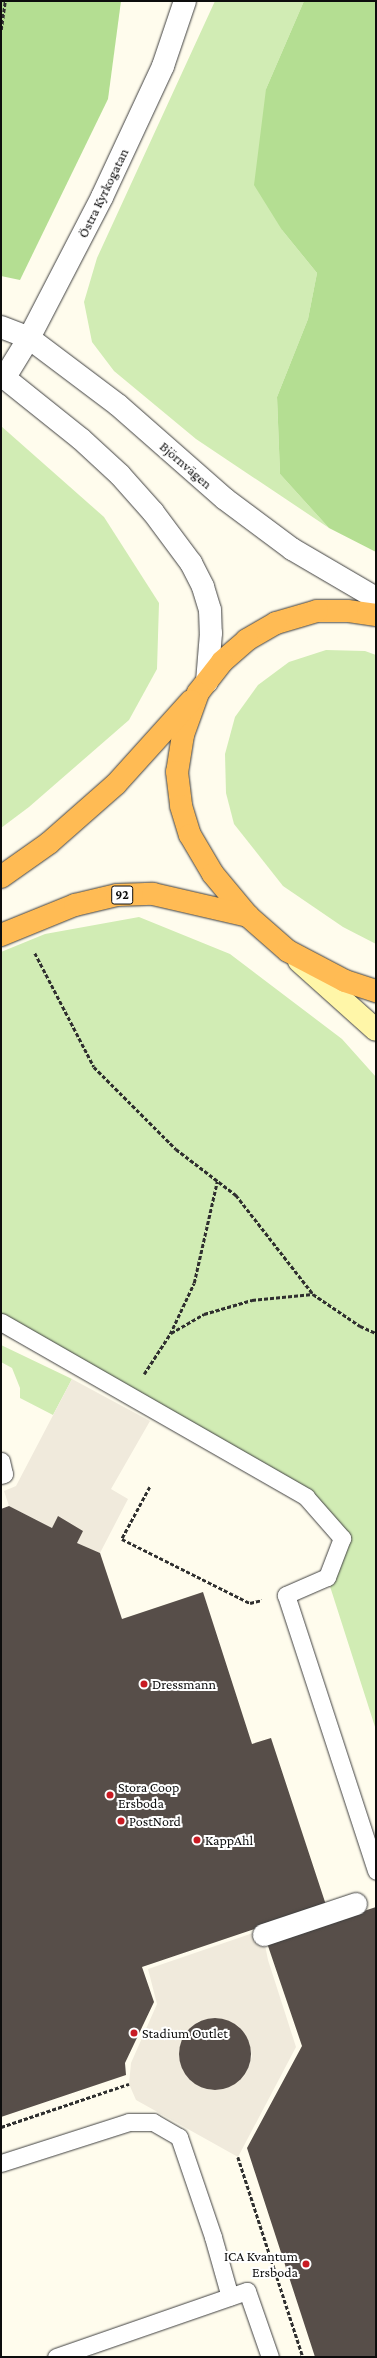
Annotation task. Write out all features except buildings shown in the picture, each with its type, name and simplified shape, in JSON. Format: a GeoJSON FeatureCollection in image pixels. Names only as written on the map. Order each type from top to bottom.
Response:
{"type":"FeatureCollection","features":[{"type":"Feature","properties":{"kind":"highway"},"geometry":{"type":"LineString","coordinates":[[1,877],[49,844],[116,784],[203,687],[222,662],[246,640],[276,623],[317,611],[347,611],[376,615]]}},
{"type":"Feature","properties":{"kind":"highway"},"geometry":{"type":"LineString","coordinates":[[203,687],[183,735],[177,772],[181,806],[190,835],[213,874],[248,916],[288,951],[345,981],[376,991]]}},
{"type":"Feature","properties":{"kind":"highway","name":"92"},"geometry":{"type":"LineString","coordinates":[[1,935],[75,905],[117,895],[153,894],[248,916]]}},
{"type":"Feature","properties":{"kind":"main road"},"geometry":{"type":"LineString","coordinates":[[288,951],[376,1030]]}},
{"type":"Feature","properties":{"kind":"street","name":"Östra Kyrkogatan"},"geometry":{"type":"LineString","coordinates":[[3,376],[30,338],[102,197],[163,66],[185,1]]}},
{"type":"Feature","properties":{"kind":"street","name":"Björnvägen"},"geometry":{"type":"LineString","coordinates":[[1,327],[30,338],[118,405],[225,499],[292,549],[376,598]]}},
{"type":"Feature","properties":{"kind":"street"},"geometry":{"type":"LineString","coordinates":[[3,376],[81,439],[120,475],[153,512],[191,563],[203,587],[210,610],[211,633],[203,687]]}},
{"type":"Feature","properties":{"kind":"street"},"geometry":{"type":"LineString","coordinates":[[264,1935],[356,1904]]}},
{"type":"Feature","properties":{"kind":"lane"},"geometry":{"type":"LineString","coordinates":[[1,1322],[306,1497],[342,1538],[327,1577],[286,1595],[376,1871]]}},
{"type":"Feature","properties":{"kind":"lane"},"geometry":{"type":"LineString","coordinates":[[1,1461],[4,1474],[1,1475]]}},
{"type":"Feature","properties":{"kind":"lane"},"geometry":{"type":"LineString","coordinates":[[1,2163],[129,2122],[153,2122],[179,2137],[213,2237],[230,2297]]}},
{"type":"Feature","properties":{"kind":"lane"},"geometry":{"type":"LineString","coordinates":[[56,2357],[247,2291],[270,2357]]}},
{"type":"Feature","properties":{"kind":"path"},"geometry":{"type":"LineString","coordinates":[[1,30],[5,1]]}},
{"type":"Feature","properties":{"kind":"path"},"geometry":{"type":"LineString","coordinates":[[35,953],[94,1067],[176,1149],[236,1196],[252,1212],[296,1276],[313,1294],[360,1326],[376,1333]]}},
{"type":"Feature","properties":{"kind":"path"},"geometry":{"type":"LineString","coordinates":[[130,1396],[170,1334],[194,1283],[217,1182]]}},
{"type":"Feature","properties":{"kind":"path"},"geometry":{"type":"LineString","coordinates":[[170,1334],[204,1314],[252,1300],[313,1294]]}},
{"type":"Feature","properties":{"kind":"path"},"geometry":{"type":"LineString","coordinates":[[150,1487],[122,1539],[250,1603],[286,1595]]}},
{"type":"Feature","properties":{"kind":"path"},"geometry":{"type":"LineString","coordinates":[[1,2127],[129,2084]]}},
{"type":"Feature","properties":{"kind":"path"},"geometry":{"type":"LineString","coordinates":[[238,2157],[303,2357]]}},
{"type":"Feature","properties":{"kind":"green space"},"geometry":{"type":"Polygon","coordinates":[[[1,1],[121,1],[108,99],[20,280],[1,276],[1,1]]]}},
{"type":"Feature","properties":{"kind":"green space"},"geometry":{"type":"Polygon","coordinates":[[[215,1],[304,1],[266,89],[282,230],[317,273],[308,319],[277,397],[280,474],[329,528],[196,439],[114,371],[92,342],[84,302],[97,258],[215,1]]]}},
{"type":"Feature","properties":{"kind":"green space"},"geometry":{"type":"Polygon","coordinates":[[[304,1],[376,1],[376,552],[329,528],[280,474],[277,397],[308,319],[317,273],[282,230],[254,185],[266,89],[304,1]]]}},
{"type":"Feature","properties":{"kind":"green space"},"geometry":{"type":"Polygon","coordinates":[[[1,426],[104,517],[159,603],[157,669],[129,720],[29,807],[1,828],[1,426]]]}},
{"type":"Feature","properties":{"kind":"green space"},"geometry":{"type":"Polygon","coordinates":[[[326,650],[365,651],[376,655],[376,944],[343,927],[283,886],[234,824],[226,793],[225,754],[235,717],[258,685],[289,662],[326,650]]]}},
{"type":"Feature","properties":{"kind":"green space"},"geometry":{"type":"Polygon","coordinates":[[[139,917],[230,954],[342,1039],[376,1077],[376,1730],[327,1577],[342,1538],[306,1497],[1,1322],[1,952],[45,934],[139,917]]]}},
{"type":"Feature","properties":{"kind":"green space"},"geometry":{"type":"Polygon","coordinates":[[[1,1345],[72,1379],[53,1415],[20,1398],[20,1388],[12,1368],[1,1362],[1,1345]]]}},
{"type":"Feature","properties":{"kind":"shaded area"},"geometry":{"type":"Polygon","coordinates":[[[72,1379],[150,1421],[111,1489],[128,1499],[100,1553],[77,1543],[82,1531],[58,1517],[52,1528],[9,1506],[4,1491],[16,1486],[72,1379]]]}},
{"type":"Feature","properties":{"kind":"shaded area"},"geometry":{"type":"Polygon","coordinates":[[[262,1930],[268,1960],[296,2047],[238,2157],[136,2100],[129,2084],[131,2063],[157,2004],[148,1969],[262,1930]],[[218,2018],[199,2021],[185,2033],[179,2050],[182,2069],[194,2083],[211,2090],[230,2087],[245,2075],[252,2056],[248,2039],[237,2025],[218,2018]]]}},
{"type":"Feature","properties":{"kind":"place","name":"Dressmann"},"geometry":{"type":"Point","coordinates":[144,1684]}},
{"type":"Feature","properties":{"kind":"place","name":"Stora Coop Ersboda"},"geometry":{"type":"Point","coordinates":[110,1795]}},
{"type":"Feature","properties":{"kind":"place","name":"PostNord"},"geometry":{"type":"Point","coordinates":[121,1821]}},
{"type":"Feature","properties":{"kind":"place","name":"KappAhl"},"geometry":{"type":"Point","coordinates":[197,1840]}},
{"type":"Feature","properties":{"kind":"place","name":"Stadium Outlet"},"geometry":{"type":"Point","coordinates":[134,2033]}},
{"type":"Feature","properties":{"kind":"place","name":"ICA Kvantum Ersboda"},"geometry":{"type":"Point","coordinates":[306,2264]}}]}
